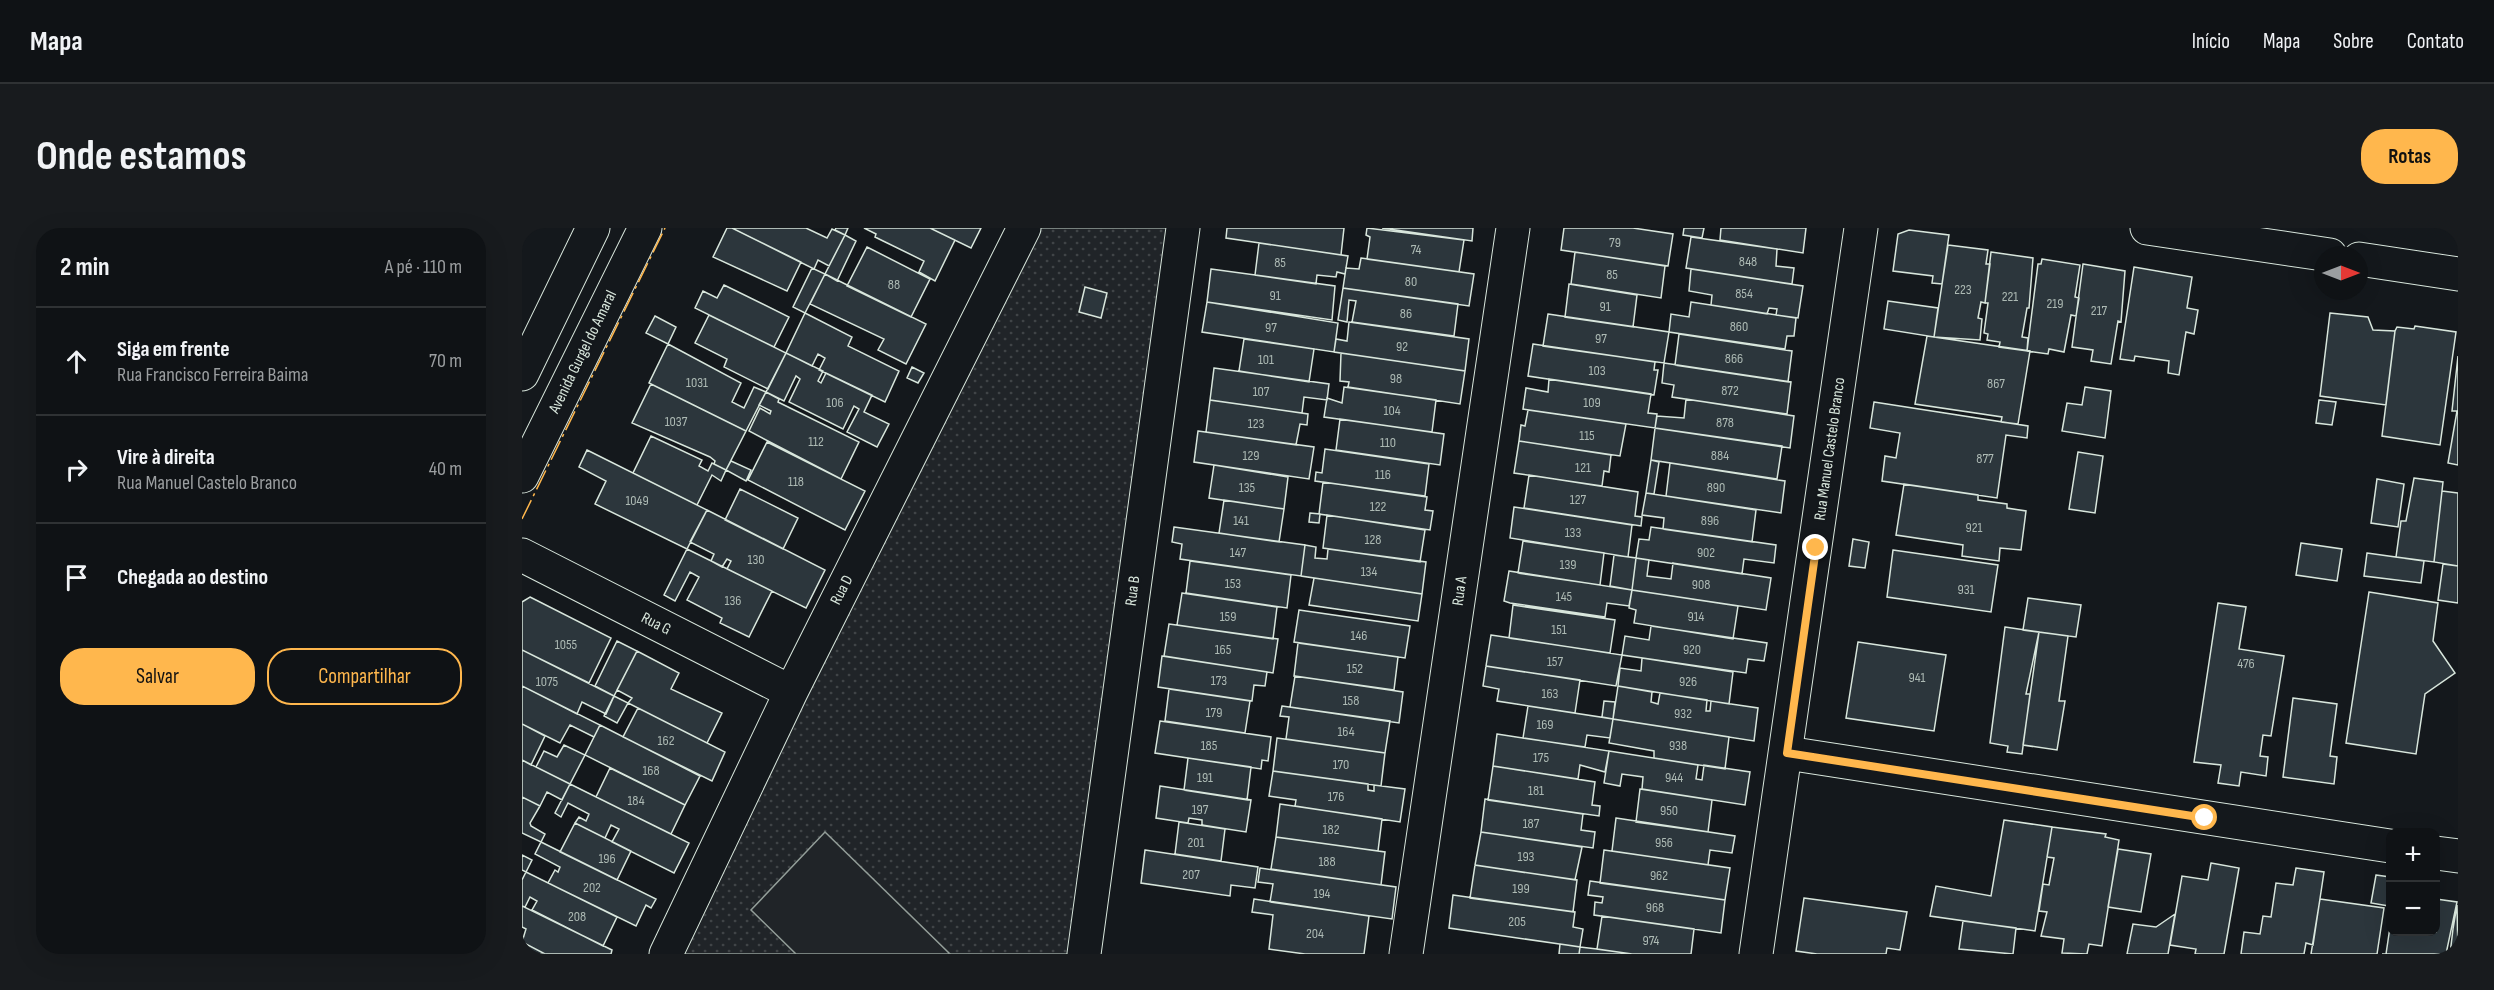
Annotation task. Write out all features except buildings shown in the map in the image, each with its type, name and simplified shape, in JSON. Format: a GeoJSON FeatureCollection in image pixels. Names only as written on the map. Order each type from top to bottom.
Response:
{"type":"FeatureCollection","features":[{"type":"Feature","properties":{"kind":"street"},"geometry":{"type":"LineString","coordinates":[[522,374],[593,228]]}},
{"type":"Feature","properties":{"kind":"street","name":"Avenida Gurgel do Amaral"},"geometry":{"type":"LineString","coordinates":[[522,476],[645,228]]}},
{"type":"Feature","properties":{"kind":"street","name":"Rua D"},"geometry":{"type":"LineString","coordinates":[[666,954],[791,692],[1024,228]]}},
{"type":"Feature","properties":{"kind":"street","name":"Rua B"},"geometry":{"type":"LineString","coordinates":[[1084,954],[1183,228]]}},
{"type":"Feature","properties":{"kind":"street","name":"Rua A"},"geometry":{"type":"LineString","coordinates":[[1407,954],[1513,228]]}},
{"type":"Feature","properties":{"kind":"street","name":"Rua Manuel Castelo Branco"},"geometry":{"type":"LineString","coordinates":[[1756,954],[1787,753],[1861,228]]}},
{"type":"Feature","properties":{"kind":"street"},"geometry":{"type":"LineString","coordinates":[[2147,228],[2314,253]]}},
{"type":"Feature","properties":{"kind":"street"},"geometry":{"type":"LineString","coordinates":[[2368,260],[2458,274]]}},
{"type":"Feature","properties":{"kind":"street","name":"Rua G"},"geometry":{"type":"LineString","coordinates":[[522,555],[791,692]]}},
{"type":"Feature","properties":{"kind":"street"},"geometry":{"type":"LineString","coordinates":[[1787,753],[2386,845]]}},
{"type":"Feature","properties":{"kind":"street"},"geometry":{"type":"LineString","coordinates":[[2440,854],[2458,856]]}},
{"type":"Feature","properties":{"kind":"shaded area"},"geometry":{"type":"Polygon","coordinates":[[[1029,228],[1178,228],[1074,954],[670,954],[1029,228]]]}},
{"type":"Feature","properties":{"kind":"shaded area"},"geometry":{"type":"Polygon","coordinates":[[[825,832],[950,954],[796,954],[751,910],[825,832]]]}},
{"type":"Feature","properties":{"kind":"power"},"geometry":{"type":"LineString","coordinates":[[522,519],[665,228]]}},
{"type":"Feature","properties":{"kind":"route"},"geometry":{"type":"LineString","coordinates":[[1816,548],[1787,753],[2205,818]]}}]}
